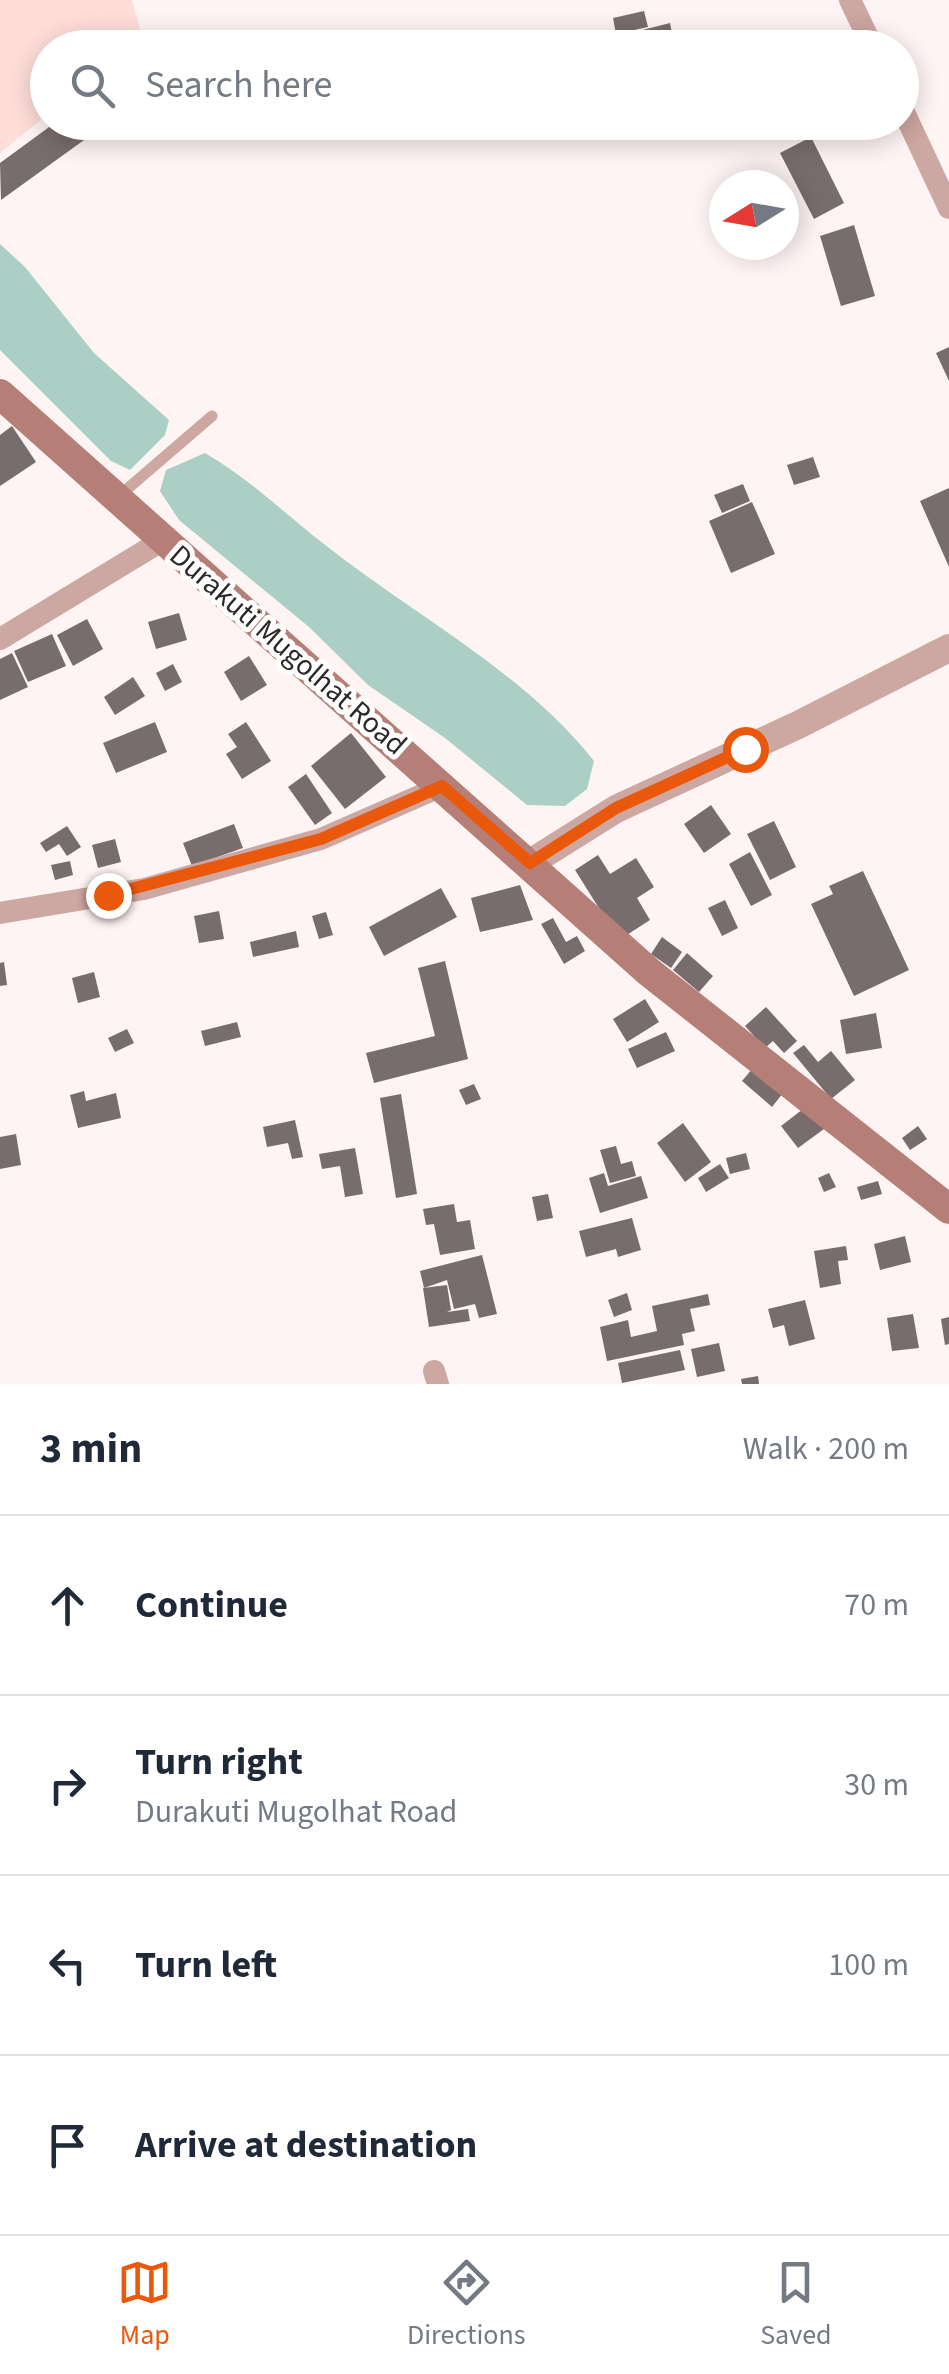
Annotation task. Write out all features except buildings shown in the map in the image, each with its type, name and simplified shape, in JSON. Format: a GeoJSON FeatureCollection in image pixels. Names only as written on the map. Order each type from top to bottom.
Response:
{"type":"FeatureCollection","features":[{"type":"Feature","properties":{"kind":"main road","name":"Durakuti Mugolhat Road"},"geometry":{"type":"LineString","coordinates":[[0,394],[649,972],[949,1209]]}},
{"type":"Feature","properties":{"kind":"street"},"geometry":{"type":"LineString","coordinates":[[850,0],[864,30]]}},
{"type":"Feature","properties":{"kind":"street"},"geometry":{"type":"LineString","coordinates":[[917,140],[949,208]]}},
{"type":"Feature","properties":{"kind":"street"},"geometry":{"type":"LineString","coordinates":[[0,638],[163,540]]}},
{"type":"Feature","properties":{"kind":"street"},"geometry":{"type":"LineString","coordinates":[[530,863],[616,808],[798,725],[949,648]]}},
{"type":"Feature","properties":{"kind":"street"},"geometry":{"type":"LineString","coordinates":[[0,912],[144,889],[321,839],[442,786]]}},
{"type":"Feature","properties":{"kind":"lane"},"geometry":{"type":"LineString","coordinates":[[116,498],[212,416]]}},
{"type":"Feature","properties":{"kind":"shaded area"},"geometry":{"type":"Polygon","coordinates":[[[0,0],[132,0],[140,30],[30,30],[30,129],[0,153],[0,0]]]}},
{"type":"Feature","properties":{"kind":"shaded area"},"geometry":{"type":"Polygon","coordinates":[[[0,244],[25,267],[94,353],[169,420],[165,435],[130,470],[111,461],[0,350],[0,244]]]}},
{"type":"Feature","properties":{"kind":"shaded area"},"geometry":{"type":"Polygon","coordinates":[[[205,453],[533,698],[594,761],[587,789],[565,806],[527,805],[445,738],[368,685],[309,627],[179,520],[160,491],[166,470],[205,453]]]}},
{"type":"Feature","properties":{"kind":"route"},"geometry":{"type":"LineString","coordinates":[[108,895],[144,889],[321,839],[442,786],[530,863],[616,808],[745,749]]}}]}
